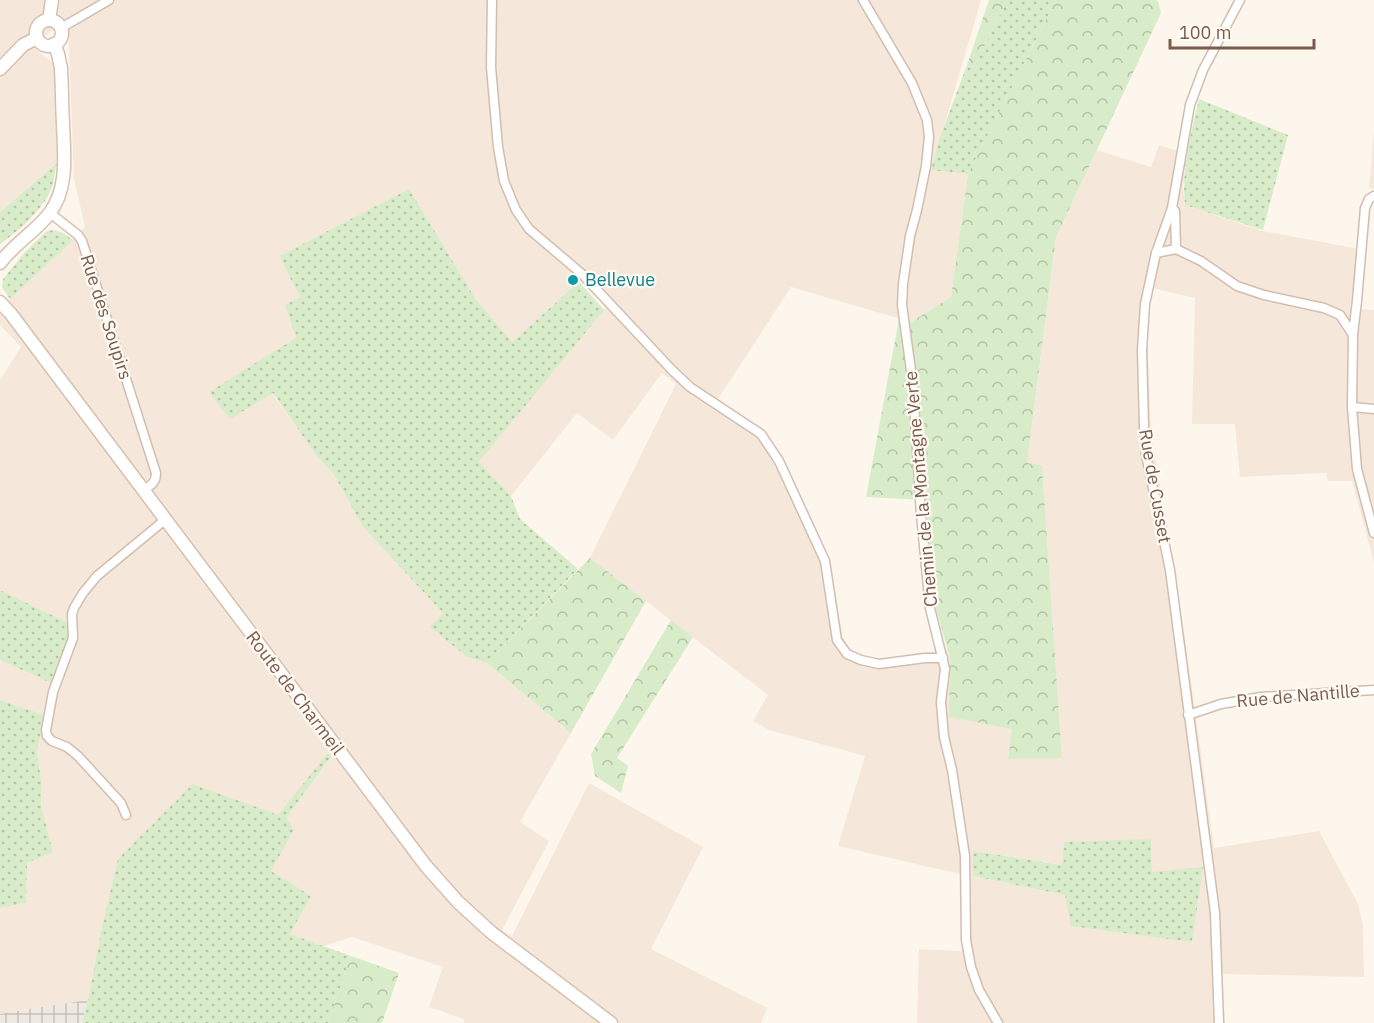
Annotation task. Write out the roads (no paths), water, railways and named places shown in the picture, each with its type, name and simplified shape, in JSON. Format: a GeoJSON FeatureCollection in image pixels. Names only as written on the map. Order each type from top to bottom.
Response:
{"type":"FeatureCollection","features":[{"type":"Feature","properties":{"kind":"main road"},"geometry":{"type":"LineString","coordinates":[[49,20],[52,0]]}},
{"type":"Feature","properties":{"kind":"main road"},"geometry":{"type":"LineString","coordinates":[[54,21],[61,28],[61,37],[54,44],[44,45],[37,38],[37,28],[40,23],[54,21]]}},
{"type":"Feature","properties":{"kind":"main road"},"geometry":{"type":"LineString","coordinates":[[0,69],[23,45],[37,38]]}},
{"type":"Feature","properties":{"kind":"main road"},"geometry":{"type":"LineString","coordinates":[[0,263],[4,254],[50,213],[62,187],[64,168],[61,68],[54,44]]}},
{"type":"Feature","properties":{"kind":"main road","name":"Route de Charmeil"},"geometry":{"type":"LineString","coordinates":[[0,302],[426,866],[458,902],[492,933],[611,1023]]}},
{"type":"Feature","properties":{"kind":"main road","name":"Route de Charmeil"},"geometry":{"type":"LineString","coordinates":[[0,313],[18,325]]}},
{"type":"Feature","properties":{"kind":"street"},"geometry":{"type":"LineString","coordinates":[[61,28],[109,0]]}},
{"type":"Feature","properties":{"kind":"street"},"geometry":{"type":"LineString","coordinates":[[492,0],[491,67],[498,147],[504,181],[516,210],[529,229],[582,274],[690,387],[761,434],[779,461],[825,561],[837,640],[847,654],[879,664],[943,658]]}},
{"type":"Feature","properties":{"kind":"street","name":"Chemin de la Montagne Verte"},"geometry":{"type":"LineString","coordinates":[[863,0],[912,83],[927,120],[929,137],[926,166],[910,236],[902,305],[913,385],[921,515],[930,608],[945,669],[941,702],[944,736],[952,770],[965,856],[966,940],[971,967],[979,990],[999,1023]]}},
{"type":"Feature","properties":{"kind":"street","name":"Rue de Cusset"},"geometry":{"type":"LineString","coordinates":[[1219,1023],[1215,913],[1170,570],[1146,454],[1142,350],[1145,304],[1156,253],[1172,208],[1190,105],[1203,70],[1240,0]]}},
{"type":"Feature","properties":{"kind":"street"},"geometry":{"type":"LineString","coordinates":[[1374,196],[1369,199],[1365,208],[1353,334],[1352,407],[1357,469],[1374,533]]}},
{"type":"Feature","properties":{"kind":"street"},"geometry":{"type":"LineString","coordinates":[[1172,208],[1175,211],[1176,249]]}},
{"type":"Feature","properties":{"kind":"street","name":"Rue des Soupirs"},"geometry":{"type":"LineString","coordinates":[[50,213],[78,235],[82,241],[156,473],[153,484],[144,490]]}},
{"type":"Feature","properties":{"kind":"street"},"geometry":{"type":"LineString","coordinates":[[1156,253],[1176,249],[1201,261],[1237,286],[1264,296],[1324,308],[1341,315],[1353,334]]}},
{"type":"Feature","properties":{"kind":"street"},"geometry":{"type":"LineString","coordinates":[[1341,315],[1357,302]]}},
{"type":"Feature","properties":{"kind":"street"},"geometry":{"type":"LineString","coordinates":[[1352,407],[1374,409]]}},
{"type":"Feature","properties":{"kind":"street"},"geometry":{"type":"LineString","coordinates":[[126,815],[121,803],[78,756],[67,747],[52,741],[46,730],[53,692],[73,638],[72,614],[82,592],[97,576],[166,519]]}},
{"type":"Feature","properties":{"kind":"street","name":"Rue de Nantille"},"geometry":{"type":"LineString","coordinates":[[1188,715],[1221,704],[1261,697],[1374,690]]}},
{"type":"Feature","properties":{"kind":"place","name":"Bellevue"},"geometry":{"type":"Point","coordinates":[573,280]}}]}
